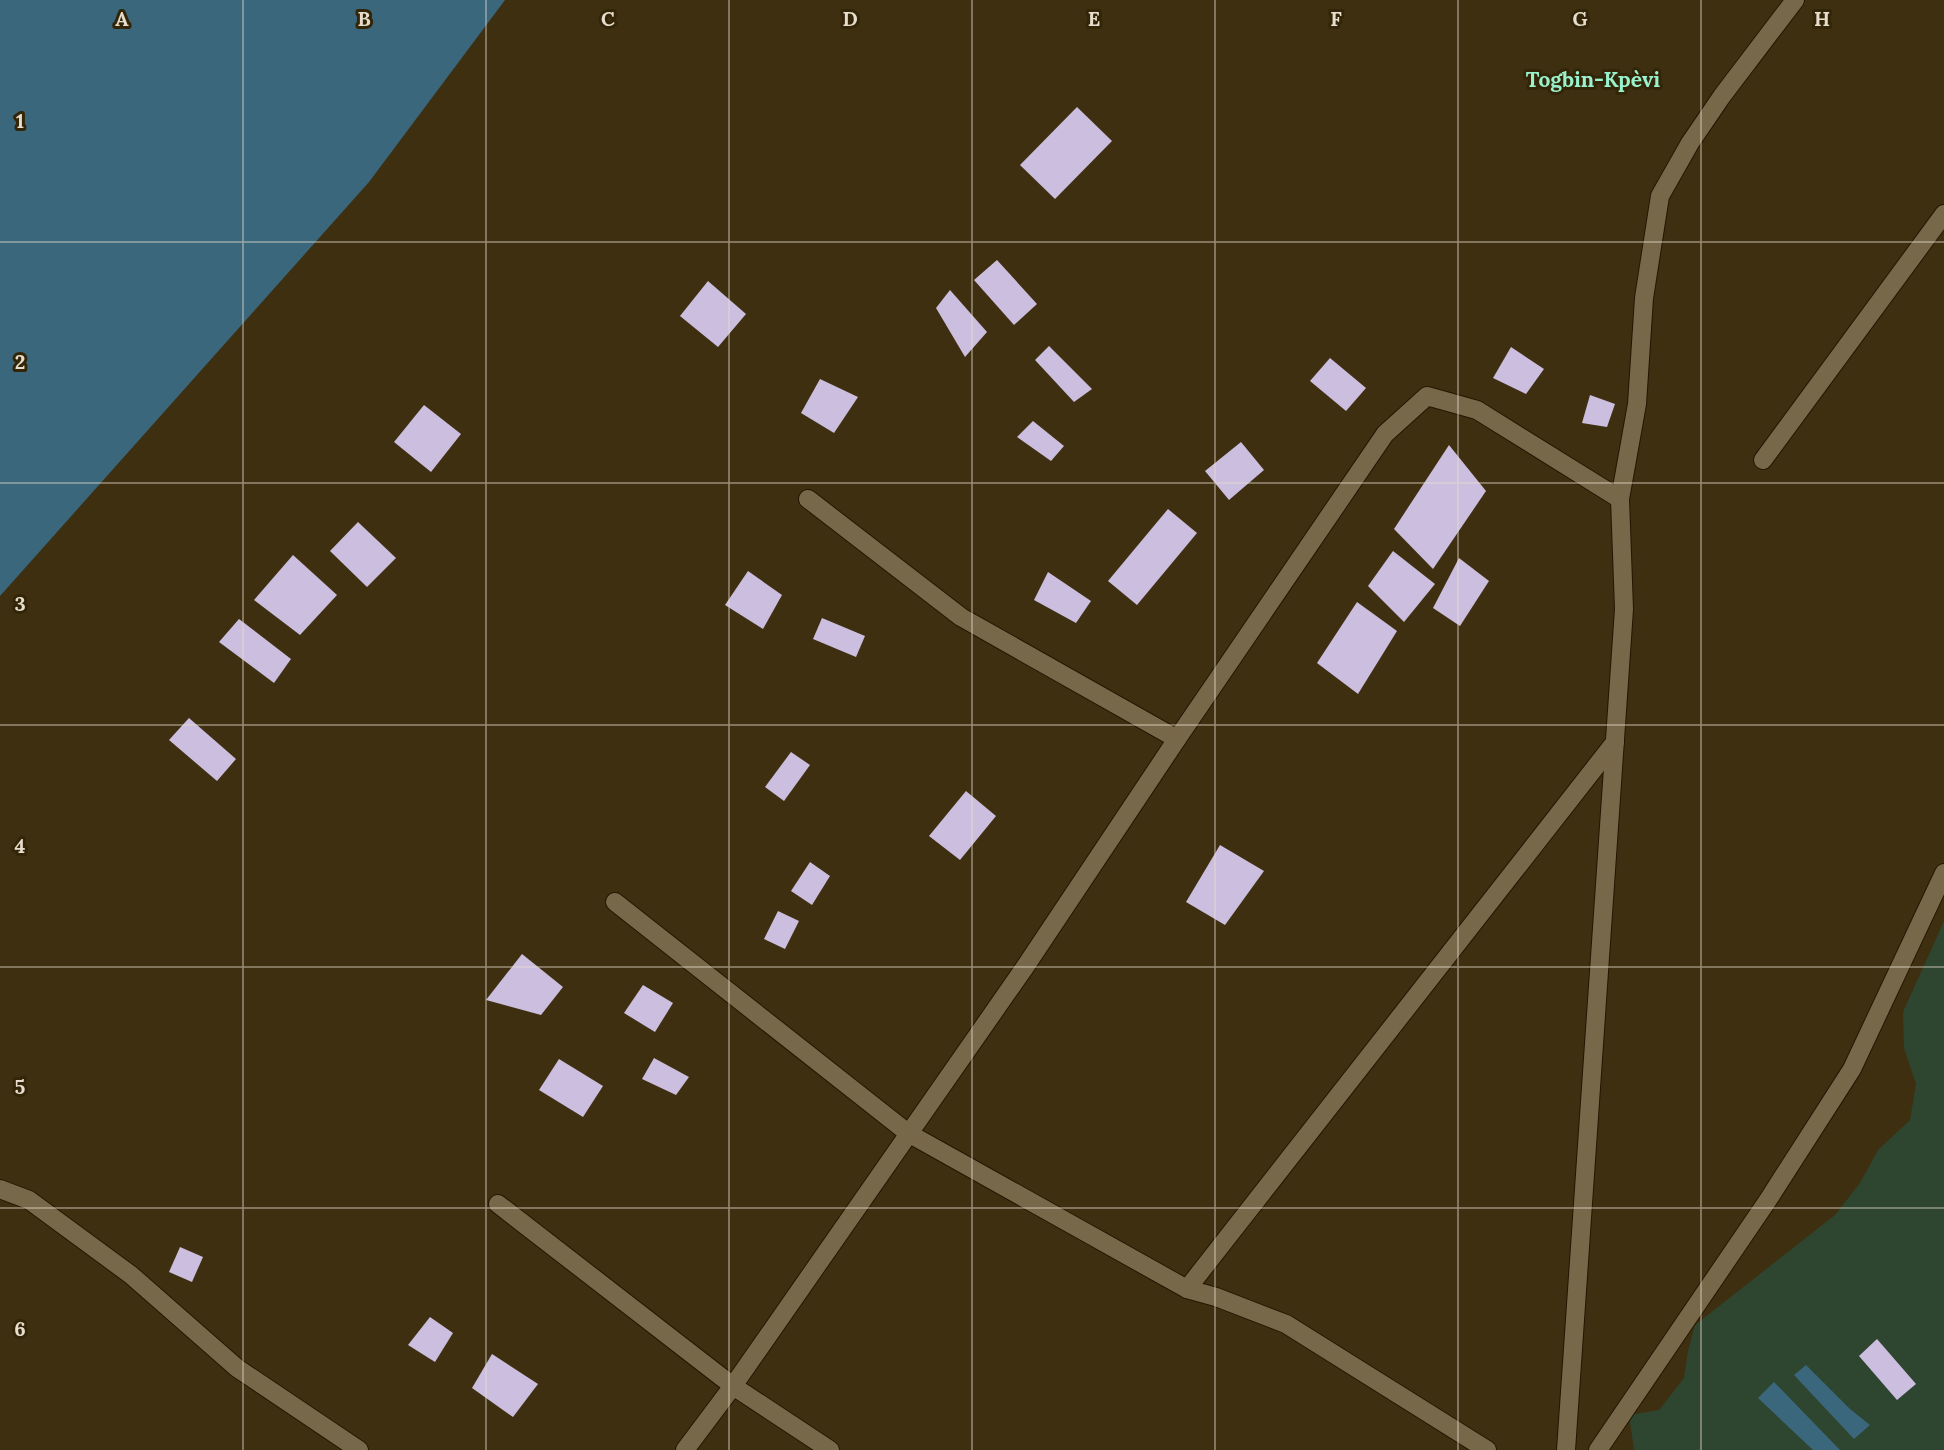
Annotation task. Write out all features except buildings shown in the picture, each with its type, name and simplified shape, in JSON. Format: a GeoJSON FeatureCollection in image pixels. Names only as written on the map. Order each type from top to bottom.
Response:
{"type":"FeatureCollection","features":[{"type":"Feature","properties":{"kind":"street"},"geometry":{"type":"LineString","coordinates":[[1566,1450],[1624,609],[1620,499],[1636,405],[1644,298],[1660,196],[1690,143],[1716,105],[1795,0]]}},
{"type":"Feature","properties":{"kind":"street"},"geometry":{"type":"LineString","coordinates":[[1763,460],[1944,214]]}},
{"type":"Feature","properties":{"kind":"street"},"geometry":{"type":"LineString","coordinates":[[685,1450],[733,1386],[1025,967],[1385,434],[1427,396],[1477,410],[1620,499]]}},
{"type":"Feature","properties":{"kind":"street"},"geometry":{"type":"LineString","coordinates":[[808,499],[961,617],[1177,739]]}},
{"type":"Feature","properties":{"kind":"street"},"geometry":{"type":"LineString","coordinates":[[1187,1289],[1615,742]]}},
{"type":"Feature","properties":{"kind":"street"},"geometry":{"type":"LineString","coordinates":[[1598,1450],[1768,1200],[1852,1069],[1944,873]]}},
{"type":"Feature","properties":{"kind":"street"},"geometry":{"type":"LineString","coordinates":[[615,902],[908,1133],[1187,1289],[1216,1297],[1286,1324],[1487,1450]]}},
{"type":"Feature","properties":{"kind":"street"},"geometry":{"type":"LineString","coordinates":[[0,1189],[28,1200],[131,1275],[237,1368],[359,1450]]}},
{"type":"Feature","properties":{"kind":"street"},"geometry":{"type":"LineString","coordinates":[[498,1204],[733,1386],[830,1450]]}},
{"type":"Feature","properties":{"kind":"green space"},"geometry":{"type":"Polygon","coordinates":[[[1944,921],[1944,1450],[1634,1450],[1629,1415],[1659,1410],[1684,1378],[1695,1325],[1835,1215],[1860,1183],[1878,1150],[1910,1120],[1916,1084],[1904,1048],[1903,1012],[1944,921]]]}},
{"type":"Feature","properties":{"kind":"water"},"geometry":{"type":"Polygon","coordinates":[[[0,0],[505,0],[369,182],[0,596],[0,0]]]}},
{"type":"Feature","properties":{"kind":"water"},"geometry":{"type":"Polygon","coordinates":[[[1806,1365],[1850,1409],[1870,1425],[1854,1439],[1794,1375],[1806,1365]]]}},
{"type":"Feature","properties":{"kind":"water"},"geometry":{"type":"Polygon","coordinates":[[[1774,1382],[1840,1450],[1813,1450],[1758,1398],[1774,1382]]]}},
{"type":"Feature","properties":{"kind":"district","name":"Togbin-Kpèvi"},"geometry":{"type":"Point","coordinates":[1593,79]}}]}
